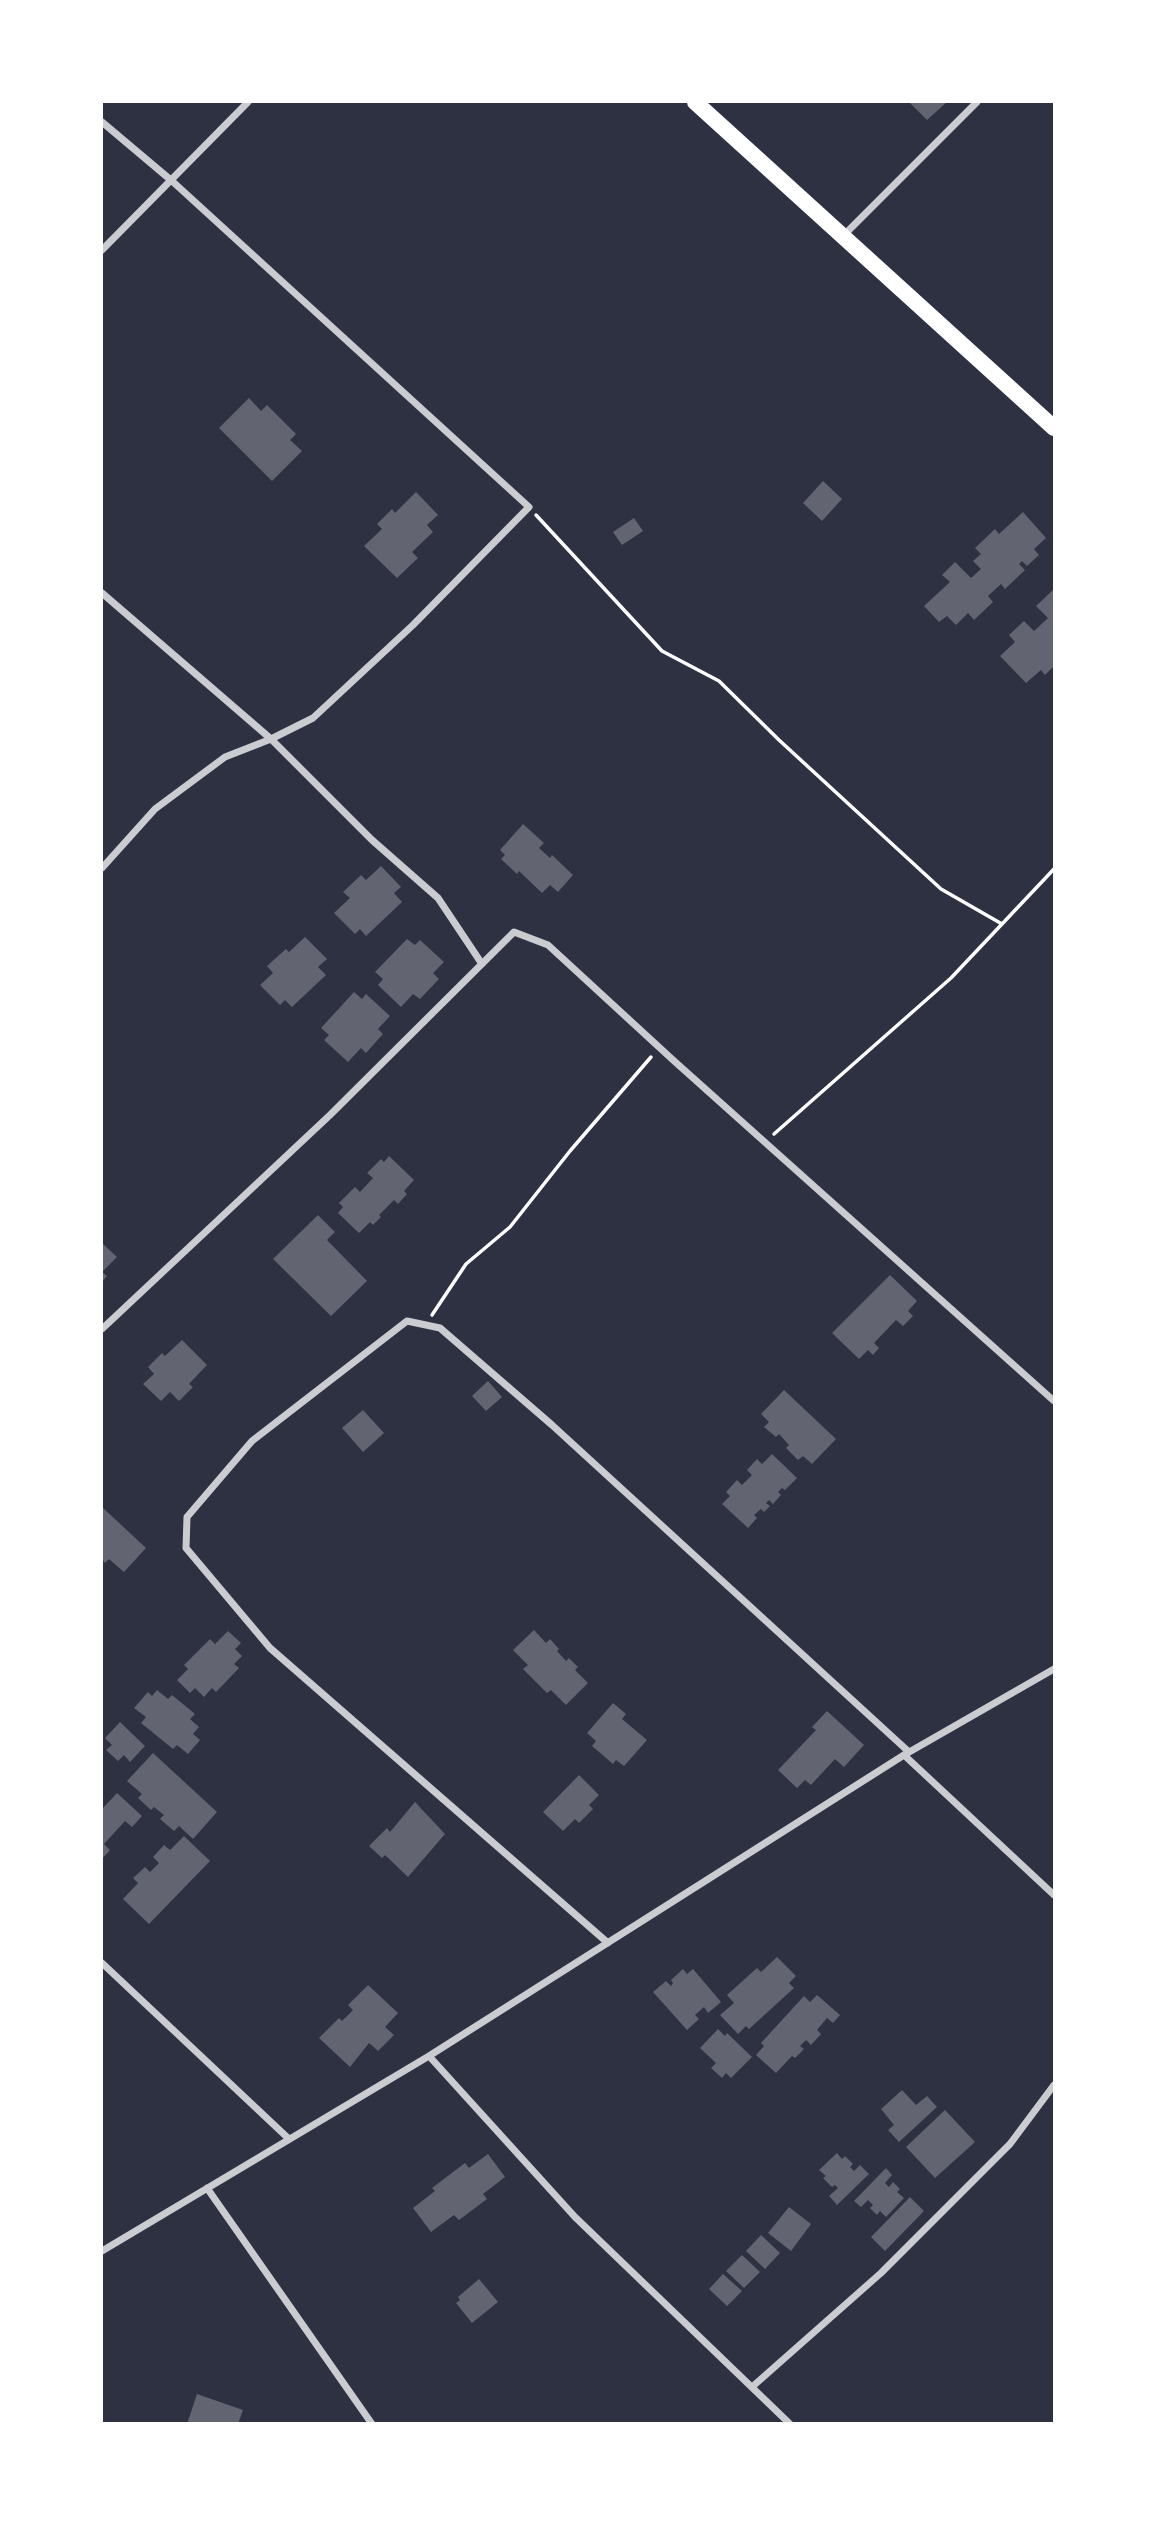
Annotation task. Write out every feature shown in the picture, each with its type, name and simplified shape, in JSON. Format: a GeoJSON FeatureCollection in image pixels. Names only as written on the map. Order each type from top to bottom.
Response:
{"type":"FeatureCollection","features":[{"type":"Feature","properties":{"kind":"main road"},"geometry":{"type":"LineString","coordinates":[[695,102],[1055,428]]}},
{"type":"Feature","properties":{"kind":"street"},"geometry":{"type":"LineString","coordinates":[[102,250],[248,102]]}},
{"type":"Feature","properties":{"kind":"street"},"geometry":{"type":"LineString","coordinates":[[844,235],[976,102]]}},
{"type":"Feature","properties":{"kind":"street"},"geometry":{"type":"LineString","coordinates":[[102,122],[172,181],[529,507],[414,625],[313,718],[271,739],[225,757],[155,809],[102,868]]}},
{"type":"Feature","properties":{"kind":"street"},"geometry":{"type":"LineString","coordinates":[[102,593],[271,739],[372,840],[438,898],[482,964]]}},
{"type":"Feature","properties":{"kind":"street"},"geometry":{"type":"LineString","coordinates":[[102,1329],[330,1115],[514,932],[548,944],[659,1048],[1055,1401]]}},
{"type":"Feature","properties":{"kind":"street"},"geometry":{"type":"LineString","coordinates":[[608,1943],[270,1648],[186,1548],[187,1517],[252,1441],[407,1321],[440,1328],[552,1425],[1055,1895]]}},
{"type":"Feature","properties":{"kind":"street"},"geometry":{"type":"LineString","coordinates":[[102,2250],[429,2056],[906,1754],[1055,1669]]}},
{"type":"Feature","properties":{"kind":"street"},"geometry":{"type":"LineString","coordinates":[[102,1963],[289,2139]]}},
{"type":"Feature","properties":{"kind":"street"},"geometry":{"type":"LineString","coordinates":[[429,2056],[575,2217],[790,2424]]}},
{"type":"Feature","properties":{"kind":"street"},"geometry":{"type":"LineString","coordinates":[[752,2387],[881,2273],[1010,2144],[1055,2085]]}},
{"type":"Feature","properties":{"kind":"street"},"geometry":{"type":"LineString","coordinates":[[206,2188],[372,2424]]}},
{"type":"Feature","properties":{"kind":"path"},"geometry":{"type":"LineString","coordinates":[[529,507],[662,651],[719,681],[941,889],[1002,924]]}},
{"type":"Feature","properties":{"kind":"path"},"geometry":{"type":"LineString","coordinates":[[765,1143],[950,978],[1055,869]]}},
{"type":"Feature","properties":{"kind":"path"},"geometry":{"type":"LineString","coordinates":[[426,1325],[466,1264],[510,1227],[570,1151],[659,1048]]}},
{"type":"Feature","properties":{"kind":"building"},"geometry":{"type":"Polygon","coordinates":[[[909,102],[947,102],[927,120],[909,102]]]}},
{"type":"Feature","properties":{"kind":"building"},"geometry":{"type":"Polygon","coordinates":[[[249,398],[261,411],[267,405],[296,434],[290,440],[302,451],[272,481],[219,428],[249,398]]]}},
{"type":"Feature","properties":{"kind":"building"},"geometry":{"type":"Polygon","coordinates":[[[823,481],[842,499],[822,521],[803,503],[823,481]]]}},
{"type":"Feature","properties":{"kind":"building"},"geometry":{"type":"Polygon","coordinates":[[[416,492],[438,515],[427,525],[433,532],[412,552],[418,558],[397,578],[364,546],[382,529],[377,524],[392,509],[395,513],[416,492]]]}},
{"type":"Feature","properties":{"kind":"building"},"geometry":{"type":"Polygon","coordinates":[[[1023,512],[1046,538],[1034,549],[1039,555],[1027,566],[1022,561],[1019,564],[1025,570],[1005,589],[1001,584],[988,596],[993,602],[974,620],[968,613],[956,625],[947,616],[939,622],[924,606],[950,582],[942,575],[955,562],[971,578],[981,569],[973,561],[981,554],[975,548],[995,529],[999,534],[1023,512]]]}},
{"type":"Feature","properties":{"kind":"building"},"geometry":{"type":"Polygon","coordinates":[[[634,518],[643,531],[622,545],[613,532],[634,518]]]}},
{"type":"Feature","properties":{"kind":"building"},"geometry":{"type":"Polygon","coordinates":[[[1054,589],[1054,666],[1045,675],[1041,670],[1026,683],[1000,656],[1015,642],[1009,635],[1024,621],[1034,631],[1048,618],[1036,606],[1054,589]]]}},
{"type":"Feature","properties":{"kind":"building"},"geometry":{"type":"Polygon","coordinates":[[[523,824],[544,843],[539,848],[550,858],[552,855],[573,875],[558,892],[550,885],[542,893],[519,871],[517,874],[501,859],[505,855],[500,850],[523,824]]]}},
{"type":"Feature","properties":{"kind":"building"},"geometry":{"type":"Polygon","coordinates":[[[381,866],[401,887],[394,893],[402,902],[366,936],[360,929],[355,934],[334,913],[350,898],[343,892],[361,875],[366,880],[381,866]]]}},
{"type":"Feature","properties":{"kind":"building"},"geometry":{"type":"Polygon","coordinates":[[[305,937],[327,959],[318,967],[326,975],[292,1007],[285,1000],[280,1005],[260,985],[273,973],[267,966],[286,949],[289,952],[305,937]]]}},
{"type":"Feature","properties":{"kind":"building"},"geometry":{"type":"Polygon","coordinates":[[[407,939],[415,945],[420,940],[444,962],[433,973],[439,979],[420,999],[413,994],[401,1007],[378,985],[383,979],[375,972],[407,939]]]}},
{"type":"Feature","properties":{"kind":"building"},"geometry":{"type":"Polygon","coordinates":[[[354,992],[362,999],[366,994],[390,1016],[378,1029],[383,1034],[366,1053],[361,1048],[348,1062],[324,1040],[329,1035],[321,1028],[354,992]]]}},
{"type":"Feature","properties":{"kind":"building"},"geometry":{"type":"Polygon","coordinates":[[[389,1156],[414,1180],[404,1191],[407,1194],[398,1204],[394,1200],[373,1225],[370,1222],[359,1233],[338,1213],[343,1207],[339,1203],[355,1187],[360,1192],[373,1178],[367,1173],[381,1159],[384,1162],[389,1156]]]}},
{"type":"Feature","properties":{"kind":"building"},"geometry":{"type":"Polygon","coordinates":[[[318,1215],[335,1232],[327,1240],[367,1281],[331,1316],[273,1259],[318,1215]]]}},
{"type":"Feature","properties":{"kind":"building"},"geometry":{"type":"Polygon","coordinates":[[[102,1243],[117,1257],[102,1272],[102,1243]]]}},
{"type":"Feature","properties":{"kind":"building"},"geometry":{"type":"Polygon","coordinates":[[[890,1275],[917,1301],[908,1311],[913,1316],[903,1326],[896,1320],[874,1343],[879,1348],[873,1355],[868,1350],[859,1359],[832,1333],[890,1275]]]}},
{"type":"Feature","properties":{"kind":"building"},"geometry":{"type":"Polygon","coordinates":[[[182,1340],[207,1365],[189,1384],[193,1387],[179,1401],[170,1392],[161,1401],[143,1384],[154,1374],[148,1367],[162,1353],[165,1356],[182,1340]]]}},
{"type":"Feature","properties":{"kind":"building"},"geometry":{"type":"Polygon","coordinates":[[[488,1381],[502,1397],[486,1411],[472,1396],[488,1381]]]}},
{"type":"Feature","properties":{"kind":"building"},"geometry":{"type":"Polygon","coordinates":[[[784,1390],[836,1439],[812,1464],[803,1456],[798,1460],[786,1448],[789,1445],[779,1434],[776,1437],[764,1427],[769,1422],[761,1414],[784,1390]]]}},
{"type":"Feature","properties":{"kind":"building"},"geometry":{"type":"Polygon","coordinates":[[[363,1410],[384,1433],[363,1452],[342,1428],[363,1410]]]}},
{"type":"Feature","properties":{"kind":"building"},"geometry":{"type":"Polygon","coordinates":[[[772,1454],[797,1478],[785,1490],[782,1488],[778,1492],[781,1495],[773,1504],[769,1500],[766,1503],[770,1506],[764,1512],[761,1509],[754,1515],[757,1518],[748,1528],[722,1504],[730,1496],[726,1492],[737,1480],[742,1485],[752,1475],[747,1470],[757,1459],[762,1464],[772,1454]]]}},
{"type":"Feature","properties":{"kind":"building"},"geometry":{"type":"Polygon","coordinates":[[[102,1507],[146,1548],[124,1572],[109,1559],[105,1563],[102,1559],[102,1507]]]}},
{"type":"Feature","properties":{"kind":"building"},"geometry":{"type":"Polygon","coordinates":[[[534,1630],[546,1643],[550,1639],[566,1661],[569,1658],[578,1667],[575,1670],[588,1683],[566,1705],[551,1690],[547,1693],[523,1669],[528,1665],[513,1650],[534,1630]]]}},
{"type":"Feature","properties":{"kind":"building"},"geometry":{"type":"Polygon","coordinates":[[[228,1631],[241,1643],[235,1649],[242,1656],[234,1664],[239,1668],[216,1692],[212,1688],[204,1697],[195,1688],[190,1693],[177,1680],[188,1669],[184,1665],[210,1639],[215,1644],[228,1631]]]}},
{"type":"Feature","properties":{"kind":"building"},"geometry":{"type":"Polygon","coordinates":[[[157,1690],[168,1699],[172,1695],[195,1714],[190,1719],[199,1727],[193,1734],[200,1740],[188,1754],[177,1745],[173,1749],[141,1723],[146,1717],[134,1708],[148,1692],[152,1696],[157,1690]]]}},
{"type":"Feature","properties":{"kind":"building"},"geometry":{"type":"Polygon","coordinates":[[[613,1703],[626,1714],[622,1719],[647,1740],[624,1766],[616,1760],[613,1764],[592,1746],[596,1741],[587,1733],[613,1703]]]}},
{"type":"Feature","properties":{"kind":"building"},"geometry":{"type":"Polygon","coordinates":[[[827,1711],[864,1745],[844,1767],[835,1759],[811,1785],[805,1780],[797,1788],[778,1770],[816,1730],[812,1727],[827,1711]]]}},
{"type":"Feature","properties":{"kind":"building"},"geometry":{"type":"Polygon","coordinates":[[[120,1722],[145,1746],[130,1762],[124,1755],[118,1761],[106,1750],[112,1745],[105,1738],[120,1722]]]}},
{"type":"Feature","properties":{"kind":"building"},"geometry":{"type":"Polygon","coordinates":[[[153,1753],[217,1812],[193,1839],[179,1826],[174,1831],[160,1819],[164,1815],[154,1807],[151,1810],[138,1798],[142,1794],[127,1781],[153,1753]]]}},
{"type":"Feature","properties":{"kind":"building"},"geometry":{"type":"Polygon","coordinates":[[[579,1775],[599,1795],[589,1805],[593,1809],[579,1823],[575,1819],[563,1831],[543,1812],[579,1775]]]}},
{"type":"Feature","properties":{"kind":"building"},"geometry":{"type":"Polygon","coordinates":[[[117,1793],[142,1816],[132,1827],[125,1821],[104,1844],[110,1850],[102,1859],[102,1809],[117,1793]]]}},
{"type":"Feature","properties":{"kind":"building"},"geometry":{"type":"Polygon","coordinates":[[[415,1802],[445,1834],[408,1877],[385,1855],[382,1858],[369,1846],[387,1828],[390,1832],[415,1802]]]}},
{"type":"Feature","properties":{"kind":"building"},"geometry":{"type":"Polygon","coordinates":[[[184,1836],[210,1861],[149,1924],[123,1899],[138,1883],[133,1878],[145,1867],[150,1872],[159,1863],[153,1857],[164,1845],[170,1850],[184,1836]]]}},
{"type":"Feature","properties":{"kind":"building"},"geometry":{"type":"Polygon","coordinates":[[[777,1957],[796,1976],[789,1983],[794,1988],[749,2029],[746,2026],[738,2034],[720,2015],[734,2003],[727,1995],[757,1968],[761,1972],[777,1957]]]}},
{"type":"Feature","properties":{"kind":"building"},"geometry":{"type":"Polygon","coordinates":[[[683,1969],[687,1974],[693,1969],[721,2002],[708,2013],[704,2007],[695,2015],[699,2019],[687,2030],[653,1992],[666,1981],[671,1986],[671,1980],[683,1969]]]}},
{"type":"Feature","properties":{"kind":"building"},"geometry":{"type":"Polygon","coordinates":[[[368,1985],[398,2013],[385,2027],[394,2035],[378,2051],[369,2043],[350,2067],[319,2038],[339,2018],[342,2021],[353,2010],[348,2005],[368,1985]]]}},
{"type":"Feature","properties":{"kind":"building"},"geometry":{"type":"Polygon","coordinates":[[[817,1995],[840,2015],[833,2023],[827,2018],[817,2030],[821,2034],[811,2045],[806,2040],[800,2046],[804,2049],[795,2058],[792,2056],[776,2073],[756,2055],[764,2046],[761,2043],[804,1996],[810,2002],[817,1995]]]}},
{"type":"Feature","properties":{"kind":"building"},"geometry":{"type":"Polygon","coordinates":[[[718,2029],[725,2036],[727,2033],[752,2057],[731,2078],[726,2073],[722,2078],[711,2068],[716,2063],[700,2048],[718,2029]]]}},
{"type":"Feature","properties":{"kind":"building"},"geometry":{"type":"Polygon","coordinates":[[[902,2090],[916,2105],[927,2096],[937,2107],[899,2142],[888,2130],[894,2125],[881,2109],[902,2090]]]}},
{"type":"Feature","properties":{"kind":"building"},"geometry":{"type":"Polygon","coordinates":[[[945,2110],[975,2142],[935,2178],[906,2147],[945,2110]]]}},
{"type":"Feature","properties":{"kind":"building"},"geometry":{"type":"Polygon","coordinates":[[[837,2153],[842,2159],[845,2156],[853,2164],[850,2167],[854,2171],[860,2165],[869,2174],[837,2205],[829,2196],[838,2188],[835,2185],[832,2187],[819,2170],[837,2153]]]}},
{"type":"Feature","properties":{"kind":"building"},"geometry":{"type":"Polygon","coordinates":[[[488,2154],[505,2177],[483,2194],[487,2199],[459,2220],[454,2215],[431,2232],[413,2208],[435,2191],[432,2188],[465,2163],[469,2168],[488,2154]]]}},
{"type":"Feature","properties":{"kind":"building"},"geometry":{"type":"Polygon","coordinates":[[[886,2168],[892,2175],[885,2183],[889,2187],[893,2182],[900,2189],[897,2192],[904,2198],[886,2217],[880,2211],[877,2215],[870,2208],[873,2205],[868,2200],[861,2207],[854,2201],[886,2168]]]}},
{"type":"Feature","properties":{"kind":"building"},"geometry":{"type":"Polygon","coordinates":[[[910,2197],[924,2211],[885,2251],[871,2237],[910,2197]]]}},
{"type":"Feature","properties":{"kind":"building"},"geometry":{"type":"Polygon","coordinates":[[[789,2207],[811,2224],[791,2251],[768,2233],[789,2207]]]}},
{"type":"Feature","properties":{"kind":"building"},"geometry":{"type":"Polygon","coordinates":[[[761,2235],[780,2253],[765,2269],[746,2251],[761,2235]]]}},
{"type":"Feature","properties":{"kind":"building"},"geometry":{"type":"Polygon","coordinates":[[[742,2255],[760,2272],[744,2288],[726,2271],[742,2255]]]}},
{"type":"Feature","properties":{"kind":"building"},"geometry":{"type":"Polygon","coordinates":[[[723,2274],[742,2291],[727,2306],[709,2289],[723,2274]]]}},
{"type":"Feature","properties":{"kind":"building"},"geometry":{"type":"Polygon","coordinates":[[[479,2279],[498,2302],[472,2323],[456,2303],[460,2300],[458,2297],[479,2279]]]}},
{"type":"Feature","properties":{"kind":"building"},"geometry":{"type":"Polygon","coordinates":[[[197,2394],[243,2410],[238,2424],[187,2424],[197,2394]]]}}]}
